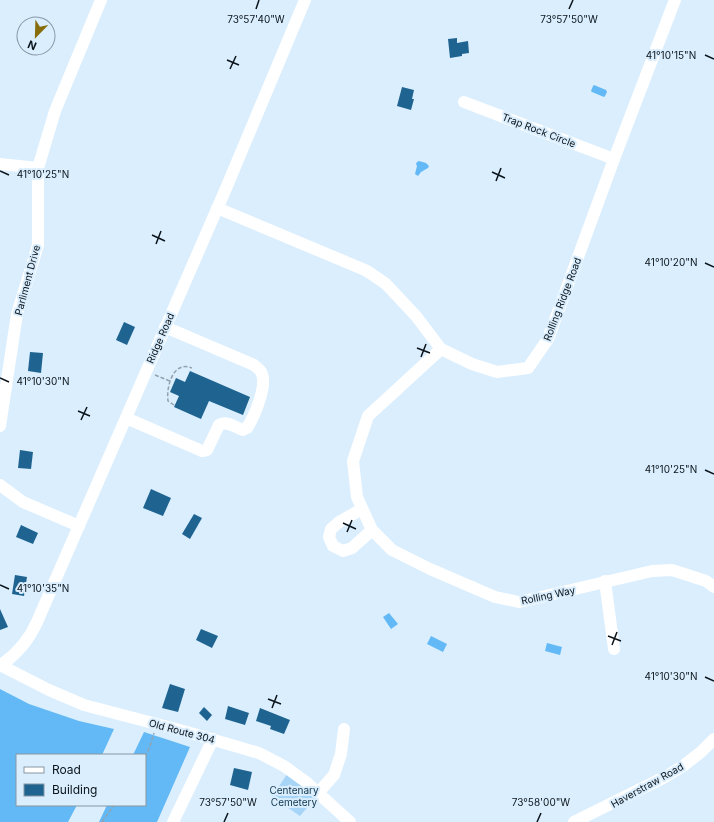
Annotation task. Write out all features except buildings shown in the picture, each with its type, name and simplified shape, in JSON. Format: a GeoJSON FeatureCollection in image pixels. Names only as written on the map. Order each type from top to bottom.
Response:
{"type":"FeatureCollection","features":[{"type":"Feature","properties":{"kind":"street","name":"Parliment Drive"},"geometry":{"type":"LineString","coordinates":[[0,426],[17,314],[38,245],[38,168],[55,111],[101,0]]}},
{"type":"Feature","properties":{"kind":"street","name":"Ridge Road"},"geometry":{"type":"LineString","coordinates":[[0,665],[14,656],[32,632],[52,589],[217,208],[305,0]]}},
{"type":"Feature","properties":{"kind":"street","name":"Rolling Ridge Road"},"geometry":{"type":"LineString","coordinates":[[217,208],[374,275],[386,284],[416,316],[441,349],[472,364],[497,372],[528,368],[548,339],[674,0]]}},
{"type":"Feature","properties":{"kind":"street","name":"Trap Rock Circle"},"geometry":{"type":"LineString","coordinates":[[464,102],[614,159]]}},
{"type":"Feature","properties":{"kind":"street"},"geometry":{"type":"LineString","coordinates":[[0,164],[38,168]]}},
{"type":"Feature","properties":{"kind":"street"},"geometry":{"type":"LineString","coordinates":[[126,418],[199,450],[205,451],[220,423],[225,423],[245,430],[262,395],[264,383],[262,374],[254,365],[165,327]]}},
{"type":"Feature","properties":{"kind":"street","name":"Rolling Way"},"geometry":{"type":"LineString","coordinates":[[441,349],[368,416],[353,461],[357,497],[362,509],[372,530],[392,550],[430,569],[495,597],[518,602],[652,571],[672,570],[706,581],[714,587]]}},
{"type":"Feature","properties":{"kind":"street"},"geometry":{"type":"LineString","coordinates":[[0,484],[23,502],[79,526]]}},
{"type":"Feature","properties":{"kind":"street"},"geometry":{"type":"LineString","coordinates":[[362,509],[339,522],[331,529],[329,537],[333,546],[343,550],[352,548],[372,530]]}},
{"type":"Feature","properties":{"kind":"street"},"geometry":{"type":"LineString","coordinates":[[605,581],[614,649]]}},
{"type":"Feature","properties":{"kind":"street","name":"Old Route 304"},"geometry":{"type":"LineString","coordinates":[[0,665],[48,690],[74,701],[259,753],[284,766],[306,782],[350,822]]}},
{"type":"Feature","properties":{"kind":"street"},"geometry":{"type":"LineString","coordinates":[[318,793],[334,775],[341,754],[344,729]]}},
{"type":"Feature","properties":{"kind":"street"},"geometry":{"type":"LineString","coordinates":[[173,822],[213,739]]}},
{"type":"Feature","properties":{"kind":"street","name":"Haverstraw Road"},"geometry":{"type":"LineString","coordinates":[[574,822],[665,777],[683,766],[714,739]]}},
{"type":"Feature","properties":{"kind":"path"},"geometry":{"type":"LineString","coordinates":[[174,405],[168,401],[168,389],[170,382],[176,370],[180,367],[187,366],[192,368]]}},
{"type":"Feature","properties":{"kind":"path"},"geometry":{"type":"LineString","coordinates":[[146,370],[170,382]]}},
{"type":"Feature","properties":{"kind":"path"},"geometry":{"type":"LineString","coordinates":[[146,755],[158,724]]}},
{"type":"Feature","properties":{"kind":"path"},"geometry":{"type":"LineString","coordinates":[[102,822],[113,806]]}},
{"type":"Feature","properties":{"kind":"green space","name":"Centenary Cemetery"},"geometry":{"type":"Polygon","coordinates":[[[287,774],[317,796],[300,816],[272,797],[287,774]]]}},
{"type":"Feature","properties":{"kind":"shaded area"},"geometry":{"type":"Polygon","coordinates":[[[594,85],[606,90],[607,92],[604,97],[591,91],[594,85]]]}},
{"type":"Feature","properties":{"kind":"shaded area"},"geometry":{"type":"Polygon","coordinates":[[[419,161],[426,163],[429,166],[418,176],[415,174],[416,164],[419,161]]]}},
{"type":"Feature","properties":{"kind":"shaded area"},"geometry":{"type":"Polygon","coordinates":[[[389,613],[398,624],[391,629],[383,617],[389,613]]]}},
{"type":"Feature","properties":{"kind":"shaded area"},"geometry":{"type":"Polygon","coordinates":[[[431,636],[447,644],[443,652],[427,644],[431,636]]]}},
{"type":"Feature","properties":{"kind":"shaded area"},"geometry":{"type":"Polygon","coordinates":[[[547,643],[562,647],[560,655],[545,651],[547,643]]]}},
{"type":"Feature","properties":{"kind":"shaded area"},"geometry":{"type":"Polygon","coordinates":[[[0,689],[29,704],[79,721],[114,729],[102,754],[16,754],[16,806],[76,806],[68,822],[0,822],[0,689]]]}},
{"type":"Feature","properties":{"kind":"shaded area"},"geometry":{"type":"Polygon","coordinates":[[[144,732],[190,747],[157,822],[99,822],[107,806],[146,806],[146,754],[133,754],[144,732]]]}}]}
